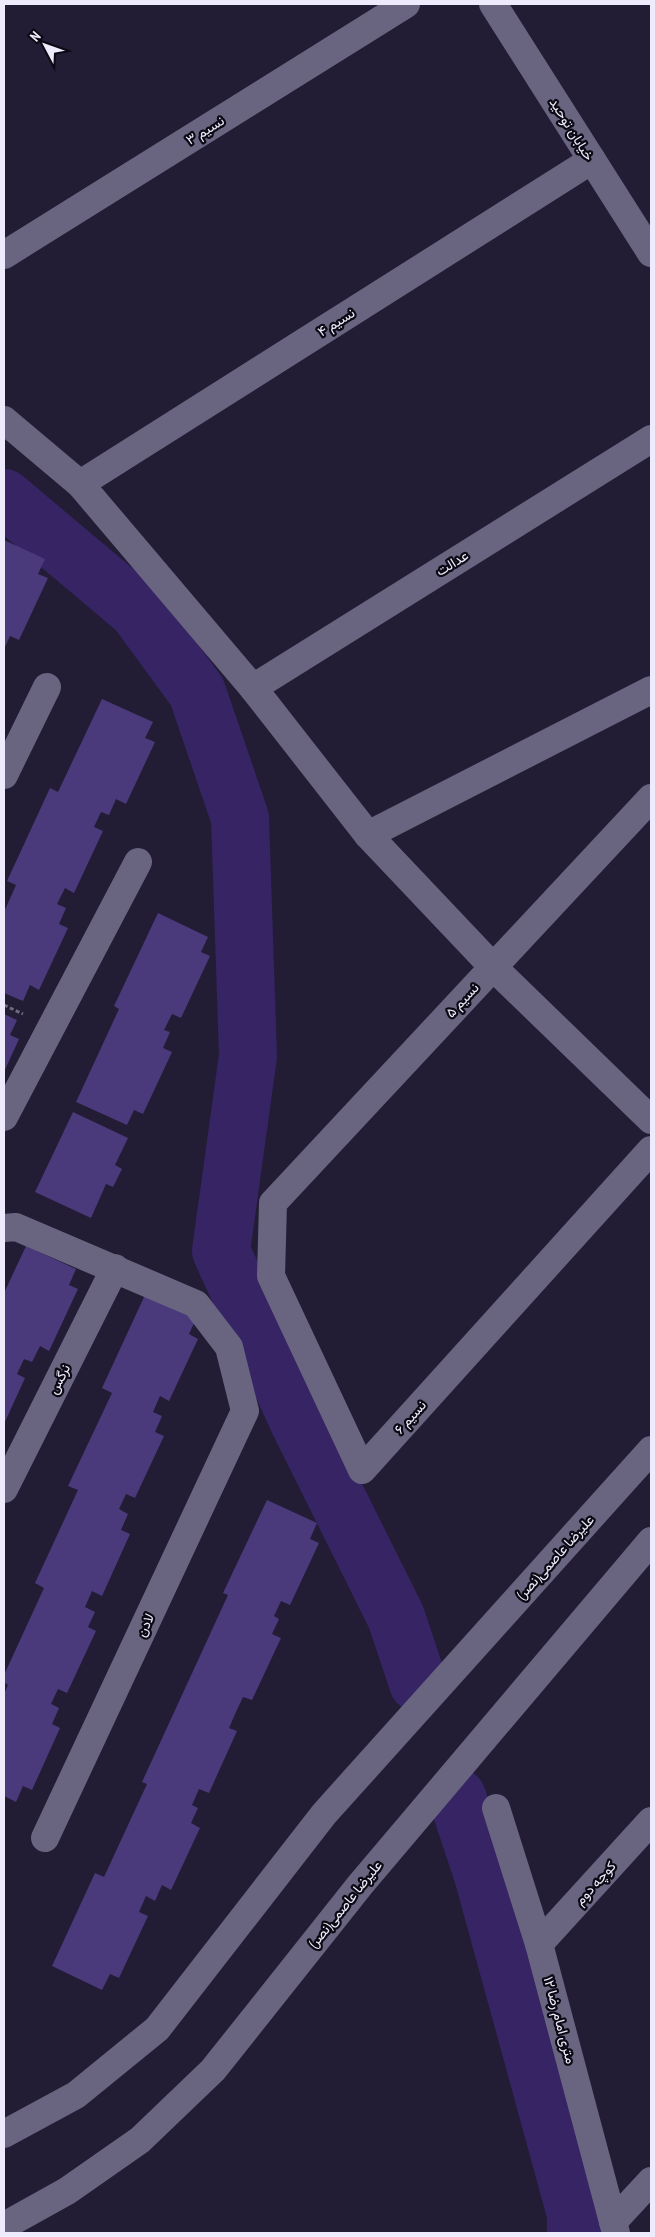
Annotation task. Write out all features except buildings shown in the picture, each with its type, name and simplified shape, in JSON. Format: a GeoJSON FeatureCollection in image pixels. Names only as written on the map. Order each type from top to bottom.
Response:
{"type":"FeatureCollection","features":[{"type":"Feature","properties":{"kind":"street","name":"نسیم ۳"},"geometry":{"type":"LineString","coordinates":[[4,255],[406,4]]}},
{"type":"Feature","properties":{"kind":"street","name":"خیابان توحید"},"geometry":{"type":"LineString","coordinates":[[493,4],[651,253]]}},
{"type":"Feature","properties":{"kind":"street","name":"نسیم ۴"},"geometry":{"type":"LineString","coordinates":[[80,484],[592,160]]}},
{"type":"Feature","properties":{"kind":"street"},"geometry":{"type":"LineString","coordinates":[[4,420],[80,484],[253,688],[368,835],[493,967],[651,1120]]}},
{"type":"Feature","properties":{"kind":"street","name":"عدالت"},"geometry":{"type":"LineString","coordinates":[[253,688],[651,439]]}},
{"type":"Feature","properties":{"kind":"street"},"geometry":{"type":"LineString","coordinates":[[4,775],[47,687]]}},
{"type":"Feature","properties":{"kind":"street"},"geometry":{"type":"LineString","coordinates":[[368,835],[651,690]]}},
{"type":"Feature","properties":{"kind":"street","name":"نسیم ۵"},"geometry":{"type":"LineString","coordinates":[[273,1203],[651,798]]}},
{"type":"Feature","properties":{"kind":"street"},"geometry":{"type":"LineString","coordinates":[[4,1117],[138,862]]}},
{"type":"Feature","properties":{"kind":"street","name":"نسیم ۶"},"geometry":{"type":"LineString","coordinates":[[273,1203],[271,1276],[362,1470],[651,1150]]}},
{"type":"Feature","properties":{"kind":"street"},"geometry":{"type":"LineString","coordinates":[[4,1228],[16,1227],[114,1268]]}},
{"type":"Feature","properties":{"kind":"street","name":"لادن"},"geometry":{"type":"LineString","coordinates":[[45,1838],[245,1411],[228,1347],[196,1304],[114,1268]]}},
{"type":"Feature","properties":{"kind":"street","name":"نرگس"},"geometry":{"type":"LineString","coordinates":[[4,1489],[114,1268]]}},
{"type":"Feature","properties":{"kind":"street","name":"علیرضا عاصمی(نصر)"},"geometry":{"type":"LineString","coordinates":[[4,2134],[76,2095],[157,2029],[324,1814],[651,1450]]}},
{"type":"Feature","properties":{"kind":"street","name":"علیرضا عاصمی(نصر)"},"geometry":{"type":"LineString","coordinates":[[4,2226],[67,2191],[140,2140],[213,2070],[360,1884],[651,1541]]}},
{"type":"Feature","properties":{"kind":"street","name":"۱۲ متری امام رضا"},"geometry":{"type":"LineString","coordinates":[[496,1808],[539,1944],[615,2227]]}},
{"type":"Feature","properties":{"kind":"street","name":"کوچه دوم"},"geometry":{"type":"LineString","coordinates":[[539,1944],[651,1822]]}},
{"type":"Feature","properties":{"kind":"street"},"geometry":{"type":"LineString","coordinates":[[615,2227],[651,2181]]}},
{"type":"Feature","properties":{"kind":"waterway"},"geometry":{"type":"LineString","coordinates":[[4,498],[137,610],[197,692],[240,818],[248,1056],[221,1251],[298,1420],[396,1617],[418,1683]]}},
{"type":"Feature","properties":{"kind":"waterway"},"geometry":{"type":"LineString","coordinates":[[457,1797],[483,1875],[576,2214],[576,2233]]}}]}
